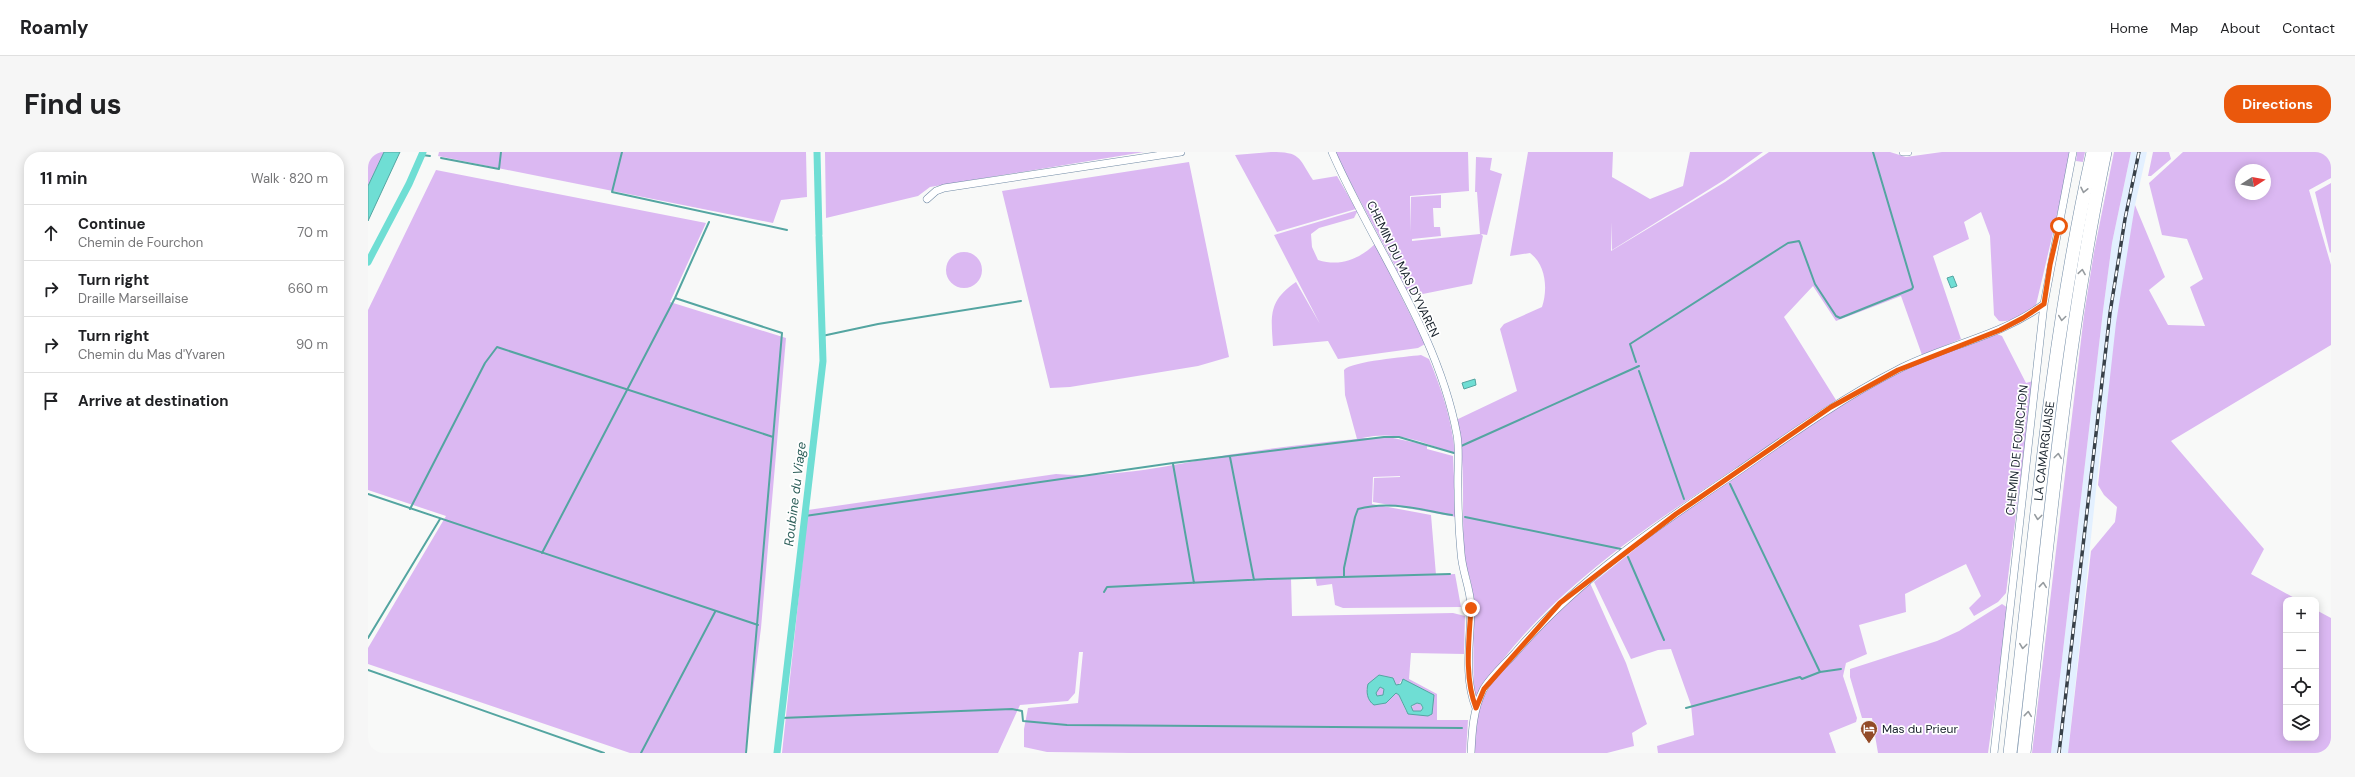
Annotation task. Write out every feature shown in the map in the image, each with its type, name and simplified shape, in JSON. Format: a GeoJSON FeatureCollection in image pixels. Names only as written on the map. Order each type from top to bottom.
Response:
{"type":"FeatureCollection","features":[{"type":"Feature","properties":{"kind":"highway","name":"LA CAMARGUAISE"},"geometry":{"type":"LineString","coordinates":[[2010,753],[2062,318],[2073,245],[2093,152]]}},
{"type":"Feature","properties":{"kind":"highway","name":"LA CAMARGUAISE"},"geometry":{"type":"LineString","coordinates":[[2024,753],[2076,312],[2089,227],[2105,152]]}},
{"type":"Feature","properties":{"kind":"street"},"geometry":{"type":"LineString","coordinates":[[927,200],[936,191],[944,188],[1181,152]]}},
{"type":"Feature","properties":{"kind":"street","name":"CHEMIN DU MAS D'YVAREN"},"geometry":{"type":"LineString","coordinates":[[1332,152],[1342,175],[1387,256],[1424,333],[1446,393],[1457,433],[1459,446],[1458,489],[1461,555],[1470,590],[1468,658],[1472,698],[1476,708]]}},
{"type":"Feature","properties":{"kind":"street"},"geometry":{"type":"LineString","coordinates":[[1903,152],[1908,152]]}},
{"type":"Feature","properties":{"kind":"street","name":"CHEMIN DE FOURCHON"},"geometry":{"type":"LineString","coordinates":[[1994,753],[2044,304],[2073,152]]}},
{"type":"Feature","properties":{"kind":"street"},"geometry":{"type":"LineString","coordinates":[[1471,753],[1476,708],[1484,689],[1560,603],[1676,514],[1838,404],[1898,370],[2000,330],[2023,318],[2044,304]]}},
{"type":"Feature","properties":{"kind":"shaded area"},"geometry":{"type":"Polygon","coordinates":[[[368,152],[384,152],[368,186],[368,152]]]}},
{"type":"Feature","properties":{"kind":"shaded area"},"geometry":{"type":"Polygon","coordinates":[[[439,152],[806,152],[807,197],[781,200],[773,223],[438,156],[439,152]]]}},
{"type":"Feature","properties":{"kind":"shaded area"},"geometry":{"type":"Polygon","coordinates":[[[825,152],[1144,152],[930,187],[918,196],[826,218],[825,152]]]}},
{"type":"Feature","properties":{"kind":"shaded area"},"geometry":{"type":"Polygon","coordinates":[[[1271,152],[1288,153],[1298,157],[1313,180],[1337,176],[1356,209],[1277,232],[1235,155],[1271,152]]]}},
{"type":"Feature","properties":{"kind":"shaded area"},"geometry":{"type":"Polygon","coordinates":[[[1334,152],[1468,152],[1469,191],[1410,196],[1411,232],[1411,197],[1441,195],[1441,208],[1433,208],[1434,227],[1440,227],[1441,236],[1412,239],[1412,241],[1480,234],[1477,192],[1475,192],[1476,157],[1492,158],[1490,170],[1502,174],[1487,235],[1481,234],[1483,236],[1472,284],[1408,297],[1394,264],[1334,152]]]}},
{"type":"Feature","properties":{"kind":"shaded area"},"geometry":{"type":"Polygon","coordinates":[[[1528,152],[1613,152],[1612,177],[1650,199],[1683,186],[1690,152],[1763,152],[1724,180],[1612,250],[1611,222],[1611,251],[1725,182],[1769,152],[1890,152],[1906,157],[1942,152],[2069,152],[2068,169],[2036,305],[2014,319],[1999,321],[1994,315],[1990,236],[1981,212],[1964,222],[1969,239],[1933,256],[1961,339],[1922,355],[1901,296],[1836,321],[1813,286],[1784,317],[1836,400],[1671,511],[1640,533],[1579,581],[1524,635],[1499,664],[1477,696],[1474,694],[1472,591],[1464,555],[1463,469],[1456,420],[1517,391],[1500,329],[1504,324],[1542,307],[1544,300],[1544,278],[1535,258],[1530,253],[1510,256],[1528,152]]]}},
{"type":"Feature","properties":{"kind":"shaded area"},"geometry":{"type":"Polygon","coordinates":[[[2077,152],[2085,152],[2083,162],[2076,161],[2077,152]]]}},
{"type":"Feature","properties":{"kind":"shaded area"},"geometry":{"type":"Polygon","coordinates":[[[2114,152],[2131,152],[2112,243],[2051,753],[2032,753],[2084,315],[2094,252],[2114,152]]]}},
{"type":"Feature","properties":{"kind":"shaded area"},"geometry":{"type":"Polygon","coordinates":[[[2131,152],[2147,152],[2135,205],[2100,453],[2068,753],[2051,753],[2112,243],[2131,152]]]}},
{"type":"Feature","properties":{"kind":"shaded area"},"geometry":{"type":"Polygon","coordinates":[[[2153,152],[2169,152],[2171,159],[2151,176],[2148,176],[2153,152]]]}},
{"type":"Feature","properties":{"kind":"shaded area"},"geometry":{"type":"Polygon","coordinates":[[[2183,152],[2331,152],[2331,178],[2309,190],[2331,265],[2331,345],[2171,441],[2264,549],[2251,574],[2293,597],[2283,597],[2283,741],[2319,741],[2319,612],[2331,618],[2331,753],[2068,753],[2091,551],[2115,522],[2117,507],[2104,495],[2098,485],[2116,323],[2135,205],[2165,277],[2149,290],[2168,325],[2205,326],[2190,287],[2203,279],[2187,239],[2162,235],[2149,183],[2183,152]]]}},
{"type":"Feature","properties":{"kind":"shaded area"},"geometry":{"type":"Polygon","coordinates":[[[1189,162],[1229,357],[1198,366],[1070,387],[1050,388],[1002,191],[1189,162]]]}},
{"type":"Feature","properties":{"kind":"shaded area"},"geometry":{"type":"Polygon","coordinates":[[[436,170],[706,223],[670,302],[786,338],[761,628],[745,753],[630,753],[368,664],[368,648],[446,516],[368,490],[368,310],[436,170]]]}},
{"type":"Feature","properties":{"kind":"shaded area"},"geometry":{"type":"Polygon","coordinates":[[[2331,183],[2331,252],[2330,253],[2315,192],[2331,183]]]}},
{"type":"Feature","properties":{"kind":"shaded area"},"geometry":{"type":"Polygon","coordinates":[[[1358,210],[1354,218],[1319,228],[1311,234],[1312,247],[1318,260],[1334,263],[1342,262],[1356,258],[1375,244],[1425,344],[1418,348],[1338,359],[1328,341],[1273,346],[1273,310],[1280,296],[1296,282],[1320,324],[1274,235],[1358,210]]]}},
{"type":"Feature","properties":{"kind":"shaded area"},"geometry":{"type":"Polygon","coordinates":[[[968,252],[977,257],[981,263],[981,277],[977,283],[968,288],[960,288],[951,283],[947,277],[946,266],[951,257],[957,253],[968,252]]]}},
{"type":"Feature","properties":{"kind":"shaded area"},"geometry":{"type":"Polygon","coordinates":[[[1997,334],[2002,336],[2026,383],[2033,381],[2006,593],[1998,602],[1974,616],[1969,608],[1981,596],[1966,564],[1905,594],[1906,612],[1859,625],[1867,654],[1846,663],[1843,676],[1857,718],[1856,722],[1829,733],[1836,753],[1658,753],[1657,746],[1694,735],[1691,705],[1671,649],[1658,650],[1631,659],[1594,582],[1686,508],[1735,478],[1789,438],[1883,380],[1924,360],[1997,334]]]}},
{"type":"Feature","properties":{"kind":"shaded area"},"geometry":{"type":"Polygon","coordinates":[[[1421,355],[1429,359],[1438,382],[1452,429],[1455,454],[1410,438],[1399,436],[1387,435],[1362,438],[1393,438],[1427,445],[1427,449],[1453,456],[1456,517],[1373,502],[1374,478],[1400,477],[1373,477],[1372,504],[1431,515],[1436,575],[1455,574],[1461,607],[1343,608],[1335,605],[1332,584],[1317,586],[1315,577],[1291,578],[1292,616],[1453,613],[1465,616],[1464,654],[1411,653],[1409,679],[1437,694],[1437,720],[1468,720],[1466,753],[1047,752],[1024,747],[1024,729],[1028,708],[1078,703],[1083,652],[1079,652],[1075,693],[1068,701],[1020,705],[998,753],[782,753],[808,510],[1056,474],[1098,475],[1120,473],[1164,467],[1259,450],[1357,439],[1345,395],[1344,370],[1357,364],[1421,355]],[[1402,680],[1398,685],[1394,684],[1366,689],[1386,703],[1396,692],[1399,695],[1406,711],[1432,714],[1402,680]]]}},
{"type":"Feature","properties":{"kind":"shaded area"},"geometry":{"type":"Polygon","coordinates":[[[1590,583],[1626,663],[1647,724],[1632,733],[1634,746],[1607,753],[1473,753],[1476,716],[1482,699],[1493,681],[1524,644],[1560,609],[1590,583]]]}},
{"type":"Feature","properties":{"kind":"shaded area"},"geometry":{"type":"Polygon","coordinates":[[[2002,604],[2008,608],[1988,753],[1878,753],[1872,718],[1862,718],[1850,677],[1850,669],[1937,641],[1959,631],[2002,604]]]}},
{"type":"Feature","properties":{"kind":"shaded area"},"geometry":{"type":"Polygon","coordinates":[[[1380,687],[1385,692],[1380,697],[1375,692],[1380,687]]]}},
{"type":"Feature","properties":{"kind":"shaded area"},"geometry":{"type":"Polygon","coordinates":[[[1417,703],[1422,708],[1417,713],[1412,708],[1417,703]]]}},
{"type":"Feature","properties":{"kind":"water"},"geometry":{"type":"Polygon","coordinates":[[[384,152],[400,152],[368,221],[368,186],[384,152]]]}},
{"type":"Feature","properties":{"kind":"water"},"geometry":{"type":"Polygon","coordinates":[[[1953,276],[1957,286],[1951,288],[1947,278],[1953,276]]]}},
{"type":"Feature","properties":{"kind":"water"},"geometry":{"type":"Polygon","coordinates":[[[1475,379],[1476,385],[1464,389],[1462,383],[1475,379]]]}},
{"type":"Feature","properties":{"kind":"water"},"geometry":{"type":"Polygon","coordinates":[[[1379,675],[1393,678],[1396,685],[1401,684],[1403,679],[1434,695],[1432,714],[1428,716],[1408,714],[1399,695],[1396,693],[1386,703],[1374,705],[1368,696],[1368,684],[1379,675]],[[1380,687],[1376,693],[1377,696],[1383,695],[1384,689],[1380,687]],[[1417,703],[1411,706],[1413,711],[1421,711],[1423,708],[1421,704],[1417,703]]]}},
{"type":"Feature","properties":{"kind":"waterway"},"geometry":{"type":"LineString","coordinates":[[368,262],[409,184],[423,152]]}},
{"type":"Feature","properties":{"kind":"waterway"},"geometry":{"type":"LineString","coordinates":[[441,158],[499,169],[501,152]]}},
{"type":"Feature","properties":{"kind":"waterway"},"geometry":{"type":"LineString","coordinates":[[622,152],[612,192],[787,230]]}},
{"type":"Feature","properties":{"kind":"waterway","name":"Roubine du Viage"},"geometry":{"type":"LineString","coordinates":[[817,152],[819,234]]}},
{"type":"Feature","properties":{"kind":"waterway"},"geometry":{"type":"LineString","coordinates":[[1636,362],[1630,344],[1788,243],[1799,241],[1815,284],[1836,316],[1840,318],[1912,289],[1913,287],[1873,152]]}},
{"type":"Feature","properties":{"kind":"waterway"},"geometry":{"type":"LineString","coordinates":[[422,155],[430,156]]}},
{"type":"Feature","properties":{"kind":"waterway"},"geometry":{"type":"LineString","coordinates":[[542,553],[675,298],[709,222]]}},
{"type":"Feature","properties":{"kind":"waterway","name":"Roubine du Viage"},"geometry":{"type":"LineString","coordinates":[[777,753],[823,361],[819,237]]}},
{"type":"Feature","properties":{"kind":"waterway"},"geometry":{"type":"LineString","coordinates":[[675,298],[782,333],[746,753]]}},
{"type":"Feature","properties":{"kind":"waterway"},"geometry":{"type":"LineString","coordinates":[[822,336],[878,324],[1021,301]]}},
{"type":"Feature","properties":{"kind":"waterway"},"geometry":{"type":"LineString","coordinates":[[410,509],[485,363],[497,347],[773,437]]}},
{"type":"Feature","properties":{"kind":"waterway"},"geometry":{"type":"LineString","coordinates":[[1459,447],[1639,366]]}},
{"type":"Feature","properties":{"kind":"waterway"},"geometry":{"type":"LineString","coordinates":[[1639,371],[1684,499]]}},
{"type":"Feature","properties":{"kind":"waterway"},"geometry":{"type":"LineString","coordinates":[[805,516],[1173,463],[1384,437],[1399,437],[1454,453]]}},
{"type":"Feature","properties":{"kind":"waterway"},"geometry":{"type":"LineString","coordinates":[[1230,457],[1254,580]]}},
{"type":"Feature","properties":{"kind":"waterway"},"geometry":{"type":"LineString","coordinates":[[1173,464],[1194,583]]}},
{"type":"Feature","properties":{"kind":"waterway"},"geometry":{"type":"LineString","coordinates":[[1730,484],[1820,672]]}},
{"type":"Feature","properties":{"kind":"waterway"},"geometry":{"type":"LineString","coordinates":[[368,494],[758,625]]}},
{"type":"Feature","properties":{"kind":"waterway"},"geometry":{"type":"LineString","coordinates":[[1344,577],[1344,568],[1358,509],[1382,505],[1405,507],[1452,515]]}},
{"type":"Feature","properties":{"kind":"waterway"},"geometry":{"type":"LineString","coordinates":[[1465,517],[1621,549]]}},
{"type":"Feature","properties":{"kind":"waterway"},"geometry":{"type":"LineString","coordinates":[[368,638],[440,519]]}},
{"type":"Feature","properties":{"kind":"waterway"},"geometry":{"type":"LineString","coordinates":[[1628,557],[1664,640]]}},
{"type":"Feature","properties":{"kind":"waterway"},"geometry":{"type":"LineString","coordinates":[[1104,592],[1107,587],[1268,579],[1450,574]]}},
{"type":"Feature","properties":{"kind":"waterway"},"geometry":{"type":"LineString","coordinates":[[641,753],[715,612]]}},
{"type":"Feature","properties":{"kind":"waterway"},"geometry":{"type":"LineString","coordinates":[[1686,708],[1800,677],[1802,679],[1820,672],[1841,669]]}},
{"type":"Feature","properties":{"kind":"waterway"},"geometry":{"type":"LineString","coordinates":[[368,670],[604,753]]}},
{"type":"Feature","properties":{"kind":"waterway"},"geometry":{"type":"LineString","coordinates":[[781,718],[1012,709],[1022,711],[1023,721],[1067,725],[1462,728]]}},
{"type":"Feature","properties":{"kind":"railway"},"geometry":{"type":"LineString","coordinates":[[2059,753],[2110,313],[2125,219],[2139,152]]}},
{"type":"Feature","properties":{"kind":"place","name":"Mas du Prieur"},"geometry":{"type":"Point","coordinates":[1869,744]}},
{"type":"Feature","properties":{"kind":"route"},"geometry":{"type":"LineString","coordinates":[[1471,608],[1468,658],[1472,698],[1476,708],[1484,689],[1528,637],[1560,603],[1676,514],[1831,407],[1898,370],[1935,354],[2000,330],[2023,318],[2044,304],[2050,265],[2059,226]]}}]}
